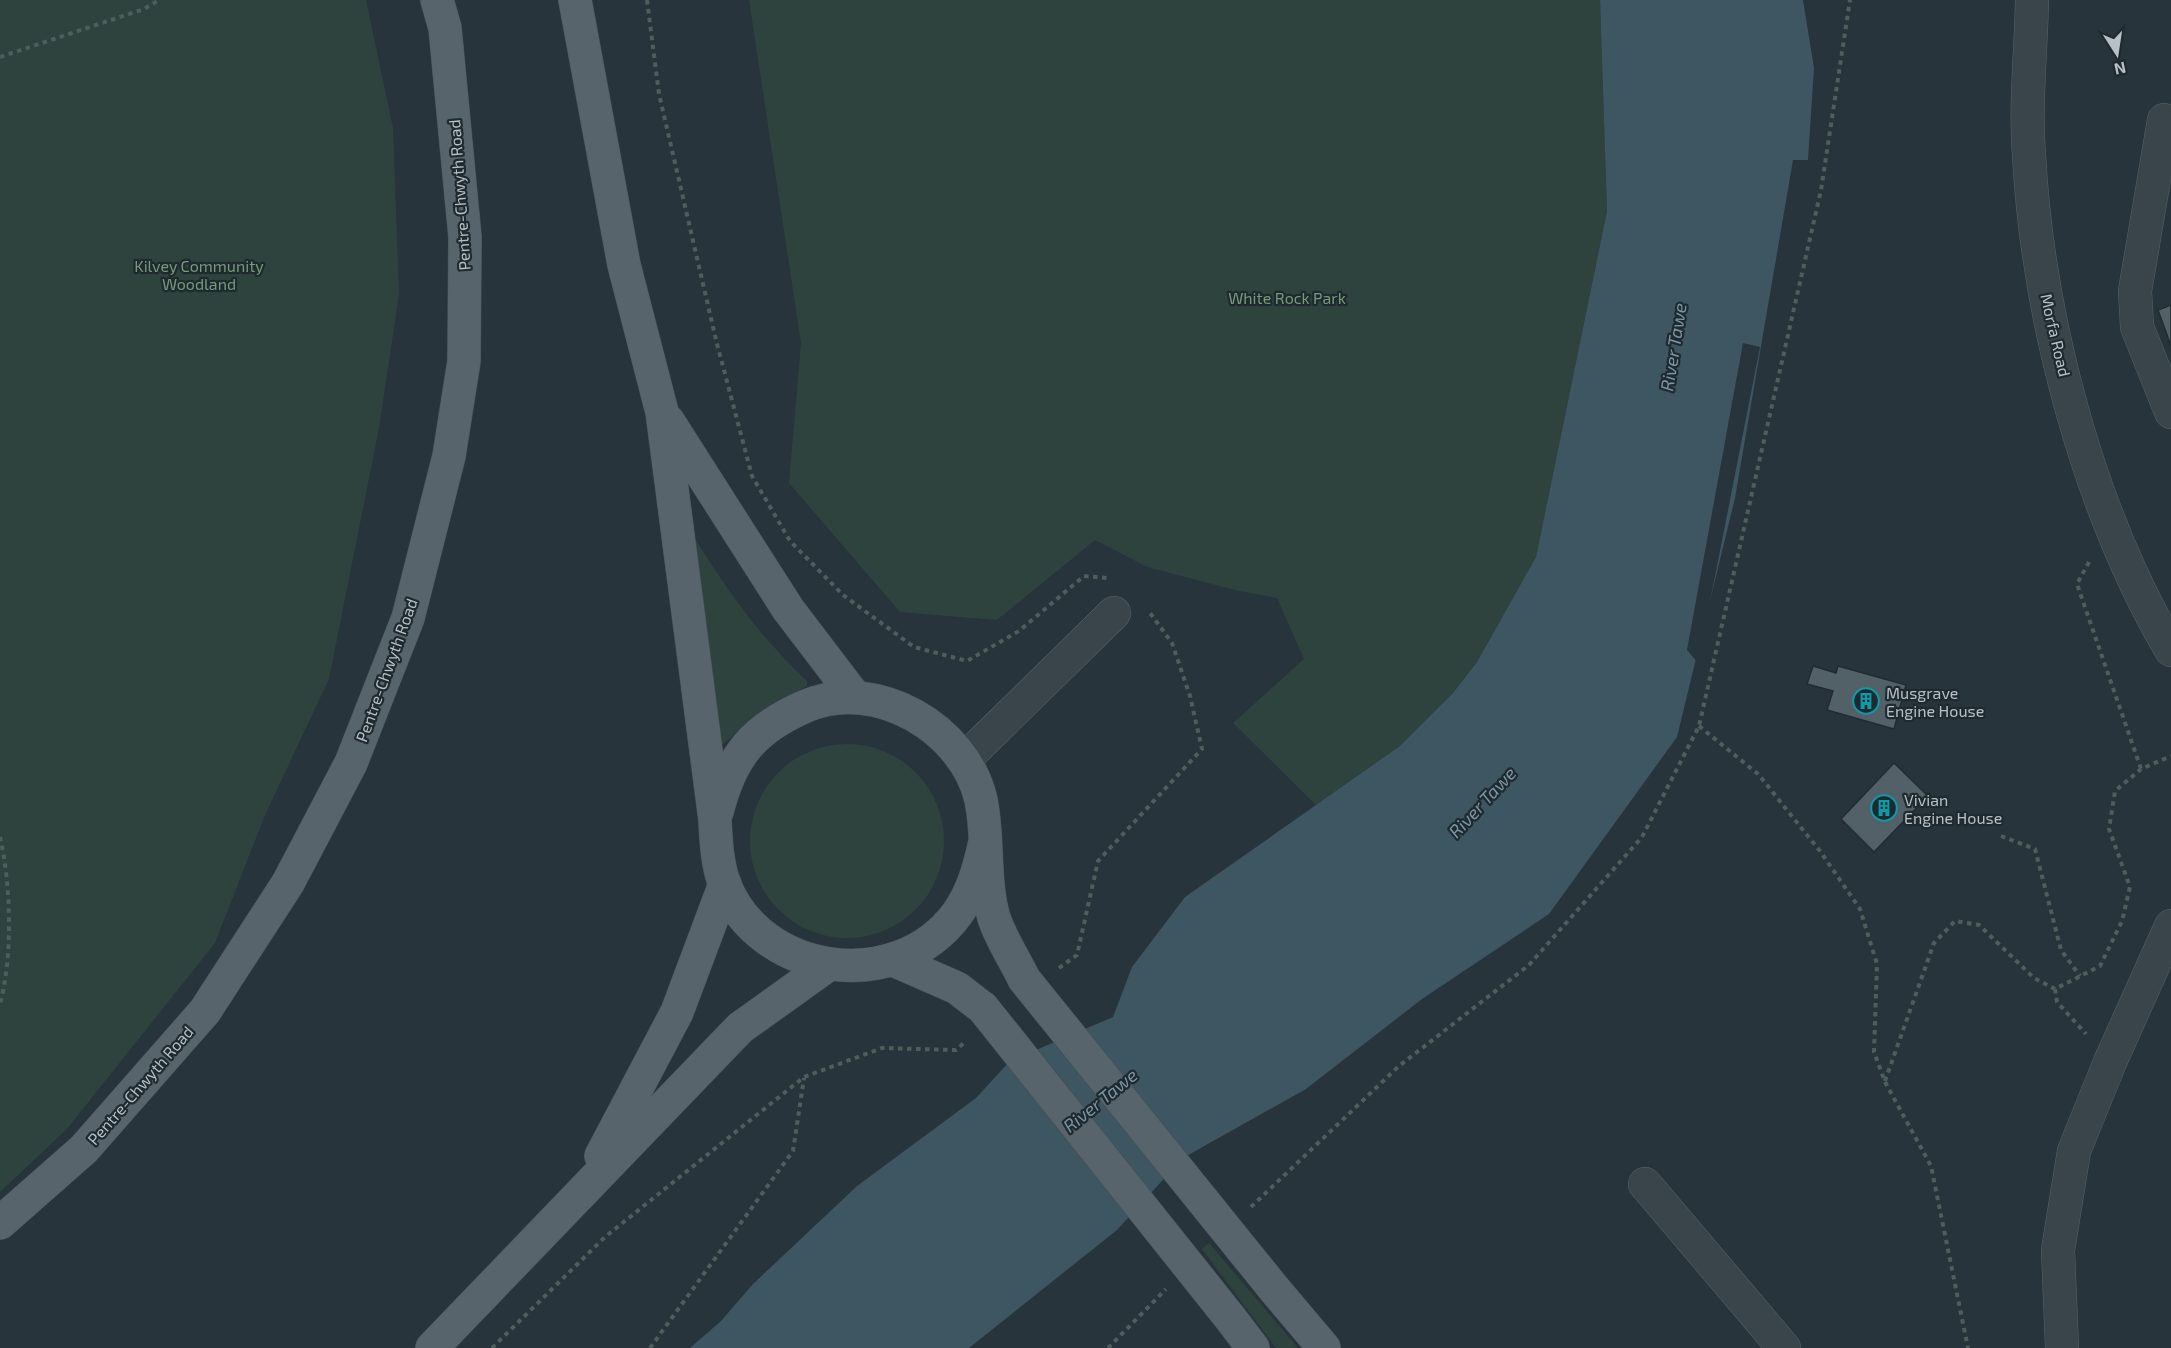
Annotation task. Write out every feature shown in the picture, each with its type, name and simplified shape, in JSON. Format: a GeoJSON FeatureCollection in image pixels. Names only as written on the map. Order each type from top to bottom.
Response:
{"type":"FeatureCollection","features":[{"type":"Feature","properties":{"kind":"main road","name":"Pentre-Chwyth Road"},"geometry":{"type":"LineString","coordinates":[[0,1222],[84,1149],[205,1011],[288,883],[340,783],[408,618],[449,456],[464,361],[465,237],[445,28],[437,0]]}},
{"type":"Feature","properties":{"kind":"main road"},"geometry":{"type":"LineString","coordinates":[[575,0],[624,265],[662,412],[715,820],[716,853],[725,884],[749,922],[785,950],[828,965],[861,967],[893,960],[928,942],[957,914],[976,880],[985,842]]}},
{"type":"Feature","properties":{"kind":"main road"},"geometry":{"type":"LineString","coordinates":[[662,412],[788,609],[855,698]]}},
{"type":"Feature","properties":{"kind":"main road"},"geometry":{"type":"LineString","coordinates":[[715,820],[725,780],[746,746],[777,719],[814,703],[855,698],[897,706],[935,727],[964,760],[981,799],[994,918],[1024,979],[1324,1348]]}},
{"type":"Feature","properties":{"kind":"main road"},"geometry":{"type":"LineString","coordinates":[[585,1187],[677,1012],[725,884]]}},
{"type":"Feature","properties":{"kind":"main road"},"geometry":{"type":"LineString","coordinates":[[893,960],[957,988],[983,1008],[1253,1348]]}},
{"type":"Feature","properties":{"kind":"main road"},"geometry":{"type":"LineString","coordinates":[[432,1348],[740,1028],[828,965]]}},
{"type":"Feature","properties":{"kind":"street","name":"Morfa Road"},"geometry":{"type":"LineString","coordinates":[[2032,0],[2028,80],[2029,154],[2037,240],[2050,323],[2086,456],[2110,521],[2136,582],[2171,650]]}},
{"type":"Feature","properties":{"kind":"street"},"geometry":{"type":"LineString","coordinates":[[2164,120],[2135,291],[2137,327],[2171,412]]}},
{"type":"Feature","properties":{"kind":"street"},"geometry":{"type":"LineString","coordinates":[[964,760],[1114,613]]}},
{"type":"Feature","properties":{"kind":"street"},"geometry":{"type":"LineString","coordinates":[[2062,1348],[2058,1250],[2074,1151],[2110,1062],[2171,926]]}},
{"type":"Feature","properties":{"kind":"street"},"geometry":{"type":"LineString","coordinates":[[1645,1184],[1784,1348]]}},
{"type":"Feature","properties":{"kind":"path"},"geometry":{"type":"LineString","coordinates":[[0,57],[144,9],[159,0]]}},
{"type":"Feature","properties":{"kind":"path"},"geometry":{"type":"LineString","coordinates":[[647,0],[659,94],[731,397],[752,476],[790,541],[843,595],[914,647],[967,661],[1019,630],[1084,576],[1114,579]]}},
{"type":"Feature","properties":{"kind":"path"},"geometry":{"type":"LineString","coordinates":[[1245,1213],[1399,1066],[1529,965],[1642,837],[1699,726],[1821,190],[1850,0]]}},
{"type":"Feature","properties":{"kind":"path"},"geometry":{"type":"LineString","coordinates":[[2110,521],[2077,584],[2141,769]]}},
{"type":"Feature","properties":{"kind":"path"},"geometry":{"type":"LineString","coordinates":[[1077,955],[1098,861],[1202,749],[1190,696],[1172,643],[1146,607]]}},
{"type":"Feature","properties":{"kind":"path"},"geometry":{"type":"LineString","coordinates":[[1699,726],[1758,774],[1820,851],[1860,909],[1877,964],[1874,1052],[1885,1082],[1931,1166],[1968,1348]]}},
{"type":"Feature","properties":{"kind":"path"},"geometry":{"type":"LineString","coordinates":[[2055,989],[2100,966],[2122,921],[2130,887],[2109,830],[2115,791],[2141,769],[2171,756]]}},
{"type":"Feature","properties":{"kind":"path"},"geometry":{"type":"LineString","coordinates":[[2001,836],[2035,849],[2061,950],[2080,976]]}},
{"type":"Feature","properties":{"kind":"path"},"geometry":{"type":"LineString","coordinates":[[0,837],[6,873],[9,926],[0,1004]]}},
{"type":"Feature","properties":{"kind":"path"},"geometry":{"type":"LineString","coordinates":[[1885,1082],[1934,943],[1954,921],[1979,925],[2034,978],[2055,989]]}},
{"type":"Feature","properties":{"kind":"path"},"geometry":{"type":"LineString","coordinates":[[2055,989],[2057,1002],[2110,1062]]}},
{"type":"Feature","properties":{"kind":"path"},"geometry":{"type":"LineString","coordinates":[[492,1348],[605,1238],[804,1077],[882,1048],[956,1050]]}},
{"type":"Feature","properties":{"kind":"path"},"geometry":{"type":"LineString","coordinates":[[650,1348],[793,1151],[804,1077]]}},
{"type":"Feature","properties":{"kind":"path"},"geometry":{"type":"LineString","coordinates":[[1108,1348],[1168,1286]]}},
{"type":"Feature","properties":{"kind":"green space","name":"Kilvey Community Woodland"},"geometry":{"type":"Polygon","coordinates":[[[0,0],[366,0],[393,128],[399,294],[379,428],[329,679],[265,815],[215,943],[67,1129],[0,1192],[0,0]]]}},
{"type":"Feature","properties":{"kind":"green space","name":"White Rock Park"},"geometry":{"type":"Polygon","coordinates":[[[749,0],[1600,0],[1607,211],[1536,557],[1477,662],[1453,693],[1401,746],[1316,805],[1233,723],[1304,659],[1277,598],[1239,591],[1147,567],[1095,540],[997,620],[900,612],[789,483],[801,343],[749,0]]]}},
{"type":"Feature","properties":{"kind":"green space"},"geometry":{"type":"Polygon","coordinates":[[[692,534],[758,629],[807,681],[807,686],[766,708],[716,750],[692,534]]]}},
{"type":"Feature","properties":{"kind":"green space"},"geometry":{"type":"Polygon","coordinates":[[[847,744],[875,748],[893,756],[908,766],[922,780],[940,813],[944,841],[940,869],[932,887],[922,902],[908,916],[875,934],[847,938],[819,934],[801,926],[786,916],[772,902],[754,869],[750,841],[754,813],[762,795],[772,780],[786,766],[819,748],[847,744]]]}},
{"type":"Feature","properties":{"kind":"green space"},"geometry":{"type":"Polygon","coordinates":[[[1209,1243],[1298,1348],[1276,1348],[1202,1249],[1209,1243]]]}},
{"type":"Feature","properties":{"kind":"water","name":"River Tawe"},"geometry":{"type":"Polygon","coordinates":[[[1600,0],[1803,0],[1814,68],[1808,160],[1793,160],[1735,498],[1677,737],[1549,914],[1422,999],[1306,1089],[1183,1158],[1117,1230],[969,1348],[690,1348],[721,1321],[753,1284],[857,1186],[976,1098],[1010,1061],[1113,1017],[1132,967],[1185,897],[1400,746],[1453,693],[1477,662],[1536,557],[1607,211],[1600,0]]]}},
{"type":"Feature","properties":{"kind":"pier"},"geometry":{"type":"Polygon","coordinates":[[[1743,343],[1760,347],[1698,663],[1687,650],[1743,343]]]}},
{"type":"Feature","properties":{"kind":"building"},"geometry":{"type":"Polygon","coordinates":[[[2171,305],[2171,346],[2158,310],[2171,305]]]}},
{"type":"Feature","properties":{"kind":"building","name":"Musgrave Engine House"},"geometry":{"type":"Polygon","coordinates":[[[1813,666],[1836,673],[1838,666],[1906,685],[1894,729],[1827,710],[1833,691],[1807,684],[1813,666]]]}},
{"type":"Feature","properties":{"kind":"building","name":"Vivian Engine House"},"geometry":{"type":"Polygon","coordinates":[[[1894,763],[1928,796],[1874,852],[1841,819],[1894,763]]]}},
{"type":"Feature","properties":{"kind":"place","name":"Musgrave Engine House"},"geometry":{"type":"Point","coordinates":[1866,701]}},
{"type":"Feature","properties":{"kind":"place","name":"Vivian Engine House"},"geometry":{"type":"Point","coordinates":[1884,808]}}]}
